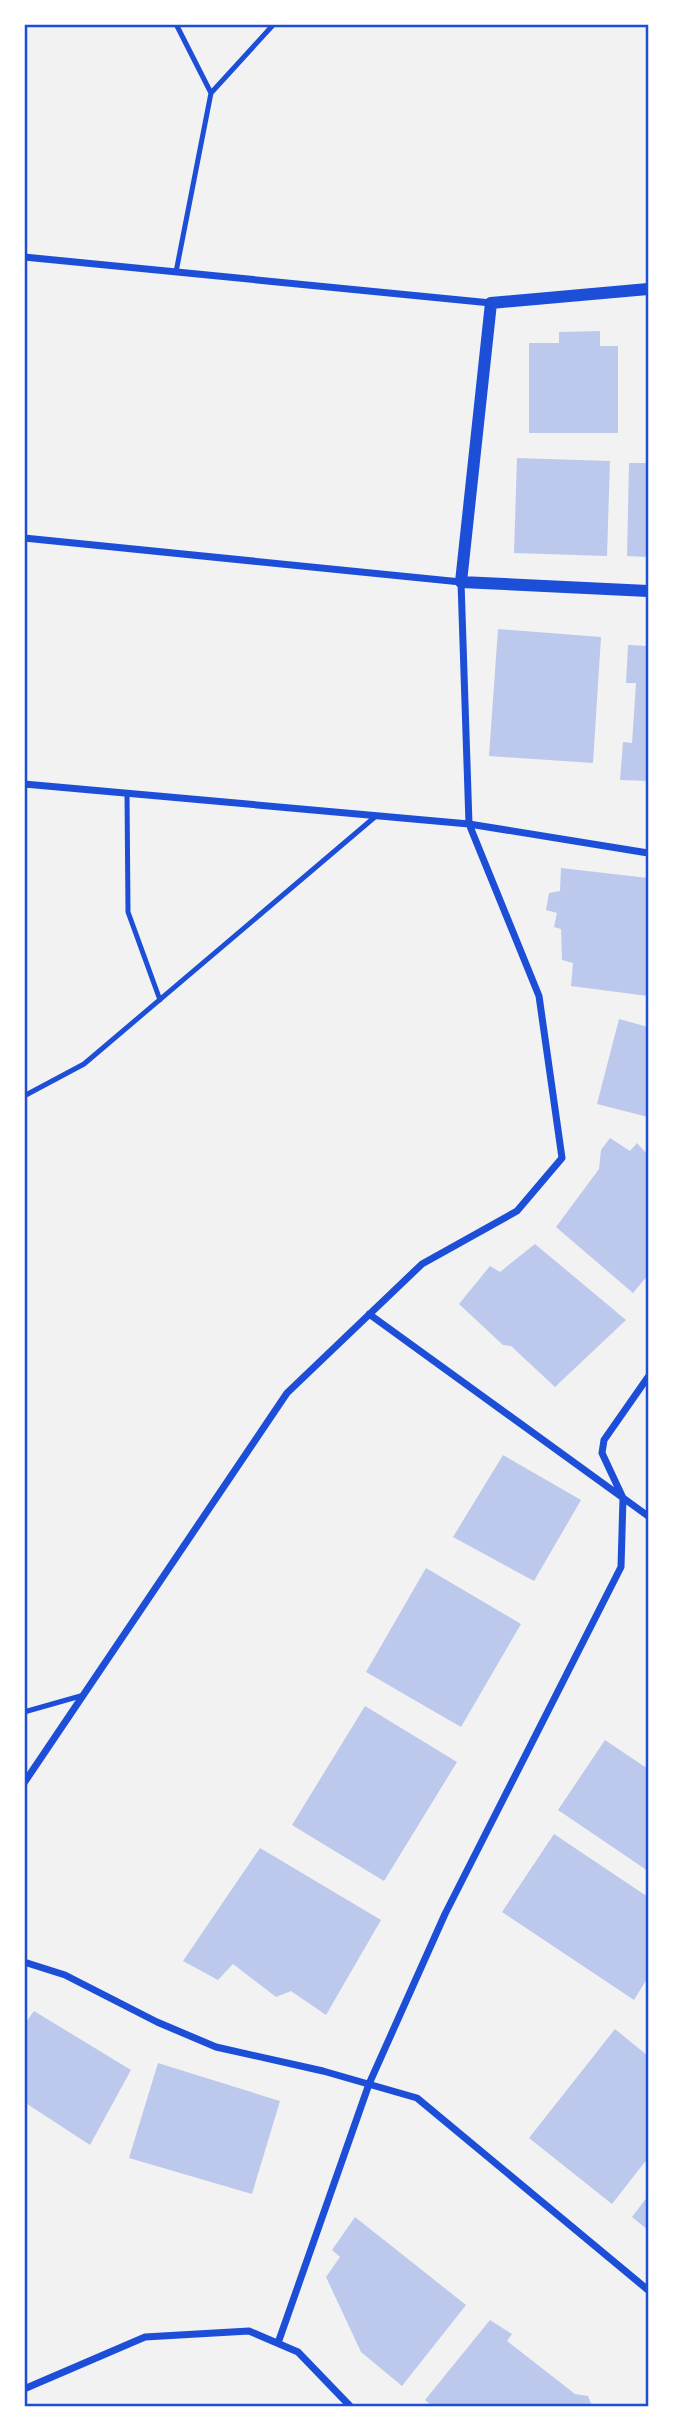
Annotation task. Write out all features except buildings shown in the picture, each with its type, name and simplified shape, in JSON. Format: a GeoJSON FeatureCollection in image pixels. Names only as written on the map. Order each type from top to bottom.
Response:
{"type":"FeatureCollection","features":[{"type":"Feature","properties":{"kind":"street"},"geometry":{"type":"LineString","coordinates":[[24,257],[491,303],[649,289]]}},
{"type":"Feature","properties":{"kind":"street"},"geometry":{"type":"LineString","coordinates":[[24,1783],[287,1393],[422,1264],[517,1212],[562,1158],[539,996],[469,824],[461,582],[491,303]]}},
{"type":"Feature","properties":{"kind":"street"},"geometry":{"type":"LineString","coordinates":[[24,538],[461,582],[649,591]]}},
{"type":"Feature","properties":{"kind":"street"},"geometry":{"type":"LineString","coordinates":[[24,783],[469,824],[649,853]]}},
{"type":"Feature","properties":{"kind":"street"},"geometry":{"type":"LineString","coordinates":[[369,1314],[649,1516]]}},
{"type":"Feature","properties":{"kind":"street"},"geometry":{"type":"LineString","coordinates":[[278,2343],[369,2084],[445,1914],[621,1567],[623,1498],[602,1453],[604,1440],[649,1377]]}},
{"type":"Feature","properties":{"kind":"street"},"geometry":{"type":"LineString","coordinates":[[24,1962],[65,1975],[157,2022],[216,2047],[417,2098],[649,2290]]}},
{"type":"Feature","properties":{"kind":"street"},"geometry":{"type":"LineString","coordinates":[[24,2389],[145,2336],[248,2331],[298,2351],[350,2406]]}},
{"type":"Feature","properties":{"kind":"lane"},"geometry":{"type":"LineString","coordinates":[[176,24],[211,93]]}},
{"type":"Feature","properties":{"kind":"lane"},"geometry":{"type":"LineString","coordinates":[[176,272],[211,93],[274,24]]}},
{"type":"Feature","properties":{"kind":"lane"},"geometry":{"type":"LineString","coordinates":[[127,793],[128,912],[160,1000]]}},
{"type":"Feature","properties":{"kind":"lane"},"geometry":{"type":"LineString","coordinates":[[24,1096],[84,1064],[376,816]]}},
{"type":"Feature","properties":{"kind":"lane"},"geometry":{"type":"LineString","coordinates":[[24,1712],[84,1695]]}}]}
